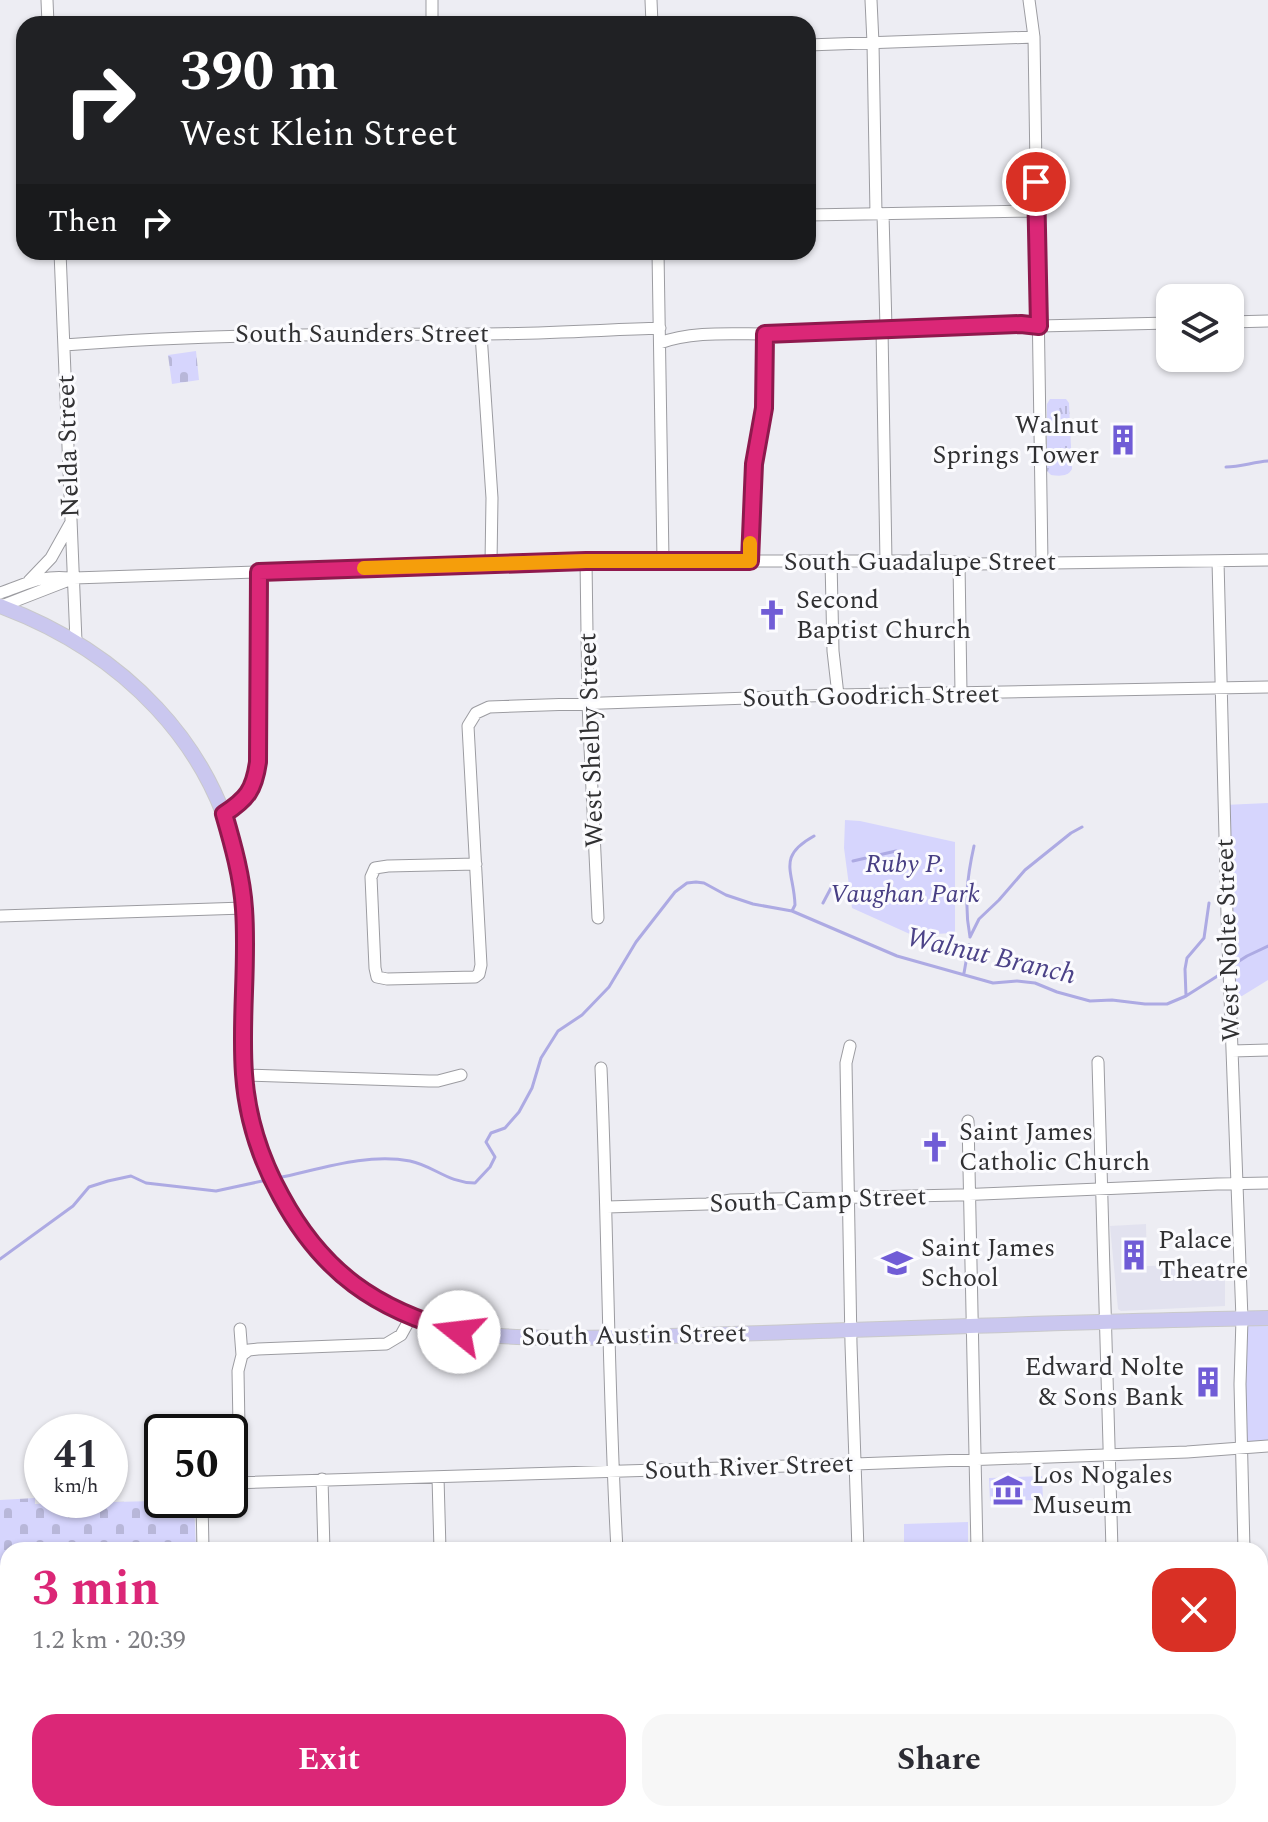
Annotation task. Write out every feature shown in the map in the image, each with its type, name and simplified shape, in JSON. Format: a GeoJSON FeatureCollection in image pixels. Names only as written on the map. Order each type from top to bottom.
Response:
{"type":"FeatureCollection","features":[{"type":"Feature","properties":{"kind":"main road","name":"South Austin Street"},"geometry":{"type":"LineString","coordinates":[[1,602],[76,641],[147,696],[198,762],[214,792],[224,814],[239,872],[244,908],[244,1075],[256,1140],[269,1174],[292,1217],[313,1246],[338,1272],[366,1293],[411,1317],[459,1332],[486,1336],[608,1338],[1268,1318]]}},
{"type":"Feature","properties":{"kind":"street"},"geometry":{"type":"LineString","coordinates":[[871,0],[884,328],[886,562]]}},
{"type":"Feature","properties":{"kind":"street"},"geometry":{"type":"LineString","coordinates":[[1029,0],[1034,37],[1042,563]]}},
{"type":"Feature","properties":{"kind":"street"},"geometry":{"type":"LineString","coordinates":[[816,45],[1034,37]]}},
{"type":"Feature","properties":{"kind":"street"},"geometry":{"type":"LineString","coordinates":[[816,215],[1037,211]]}},
{"type":"Feature","properties":{"kind":"street","name":"Nelda Street"},"geometry":{"type":"LineString","coordinates":[[60,260],[76,641]]}},
{"type":"Feature","properties":{"kind":"street"},"geometry":{"type":"LineString","coordinates":[[658,260],[663,560]]}},
{"type":"Feature","properties":{"kind":"street"},"geometry":{"type":"LineString","coordinates":[[1244,322],[1268,321]]}},
{"type":"Feature","properties":{"kind":"street"},"geometry":{"type":"LineString","coordinates":[[660,343],[671,339],[723,334],[1021,324],[1156,323]]}},
{"type":"Feature","properties":{"kind":"street","name":"South Saunders Street"},"geometry":{"type":"LineString","coordinates":[[64,345],[216,335],[481,334],[660,328]]}},
{"type":"Feature","properties":{"kind":"street"},"geometry":{"type":"LineString","coordinates":[[481,334],[492,498],[491,563]]}},
{"type":"Feature","properties":{"kind":"street"},"geometry":{"type":"LineString","coordinates":[[750,561],[754,464],[764,408],[765,334]]}},
{"type":"Feature","properties":{"kind":"street"},"geometry":{"type":"LineString","coordinates":[[1,602],[29,581],[51,558],[70,523]]}},
{"type":"Feature","properties":{"kind":"street","name":"South Guadalupe Street"},"geometry":{"type":"LineString","coordinates":[[1,602],[74,578],[491,563],[663,560],[975,564],[1268,560]]}},
{"type":"Feature","properties":{"kind":"street","name":"West Shelby Street"},"geometry":{"type":"LineString","coordinates":[[586,561],[588,704],[598,918]]}},
{"type":"Feature","properties":{"kind":"street"},"geometry":{"type":"LineString","coordinates":[[831,561],[833,651],[838,695]]}},
{"type":"Feature","properties":{"kind":"street","name":"West Nolte Street"},"geometry":{"type":"LineString","coordinates":[[1218,561],[1242,1319],[1244,1542]]}},
{"type":"Feature","properties":{"kind":"street"},"geometry":{"type":"LineString","coordinates":[[959,563],[961,693]]}},
{"type":"Feature","properties":{"kind":"street"},"geometry":{"type":"LineString","coordinates":[[224,814],[249,794],[255,782],[258,762],[259,572]]}},
{"type":"Feature","properties":{"kind":"street"},"geometry":{"type":"LineString","coordinates":[[29,581],[74,578]]}},
{"type":"Feature","properties":{"kind":"street","name":"South Goodrich Street"},"geometry":{"type":"LineString","coordinates":[[476,864],[468,726],[476,713],[489,707],[838,695],[1268,687]]}},
{"type":"Feature","properties":{"kind":"street"},"geometry":{"type":"LineString","coordinates":[[476,864],[479,974],[475,977],[377,977],[371,877],[375,868],[476,864]]}},
{"type":"Feature","properties":{"kind":"street"},"geometry":{"type":"LineString","coordinates":[[0,916],[244,908]]}},
{"type":"Feature","properties":{"kind":"street"},"geometry":{"type":"LineString","coordinates":[[850,1046],[846,1063],[848,1198],[858,1542]]}},
{"type":"Feature","properties":{"kind":"street"},"geometry":{"type":"LineString","coordinates":[[1232,1051],[1268,1050]]}},
{"type":"Feature","properties":{"kind":"street"},"geometry":{"type":"LineString","coordinates":[[1098,1062],[1112,1542]]}},
{"type":"Feature","properties":{"kind":"street"},"geometry":{"type":"LineString","coordinates":[[601,1068],[617,1542]]}},
{"type":"Feature","properties":{"kind":"street"},"geometry":{"type":"LineString","coordinates":[[244,1075],[429,1081],[461,1075]]}},
{"type":"Feature","properties":{"kind":"street"},"geometry":{"type":"LineString","coordinates":[[968,1121],[977,1542]]}},
{"type":"Feature","properties":{"kind":"street","name":"South Camp Street"},"geometry":{"type":"LineString","coordinates":[[607,1207],[707,1204],[731,1200],[1268,1183]]}},
{"type":"Feature","properties":{"kind":"street"},"geometry":{"type":"LineString","coordinates":[[242,1355],[258,1349],[386,1344],[401,1335],[411,1317]]}},
{"type":"Feature","properties":{"kind":"street"},"geometry":{"type":"LineString","coordinates":[[237,1414],[238,1371],[242,1355],[240,1329]]}},
{"type":"Feature","properties":{"kind":"street","name":"South River Street"},"geometry":{"type":"LineString","coordinates":[[248,1482],[855,1464],[1268,1446]]}},
{"type":"Feature","properties":{"kind":"street"},"geometry":{"type":"LineString","coordinates":[[438,1477],[440,1542]]}},
{"type":"Feature","properties":{"kind":"street"},"geometry":{"type":"LineString","coordinates":[[322,1479],[324,1542]]}},
{"type":"Feature","properties":{"kind":"street"},"geometry":{"type":"LineString","coordinates":[[202,1518],[203,1542]]}},
{"type":"Feature","properties":{"kind":"shaded area"},"geometry":{"type":"Polygon","coordinates":[[[1146,1224],[1147,1266],[1225,1264],[1225,1306],[1118,1309],[1110,1226],[1146,1224]]]}},
{"type":"Feature","properties":{"kind":"green space"},"geometry":{"type":"Polygon","coordinates":[[[196,351],[199,380],[172,384],[168,355],[196,351]]]}},
{"type":"Feature","properties":{"kind":"green space"},"geometry":{"type":"Polygon","coordinates":[[[1050,399],[1066,399],[1069,403],[1072,469],[1063,475],[1051,475],[1047,471],[1047,404],[1050,399]]]}},
{"type":"Feature","properties":{"kind":"green space"},"geometry":{"type":"Polygon","coordinates":[[[1268,803],[1268,980],[1242,996],[1230,996],[1224,805],[1268,803]]]}},
{"type":"Feature","properties":{"kind":"green space","name":"Ruby P. Vaughan Park"},"geometry":{"type":"Polygon","coordinates":[[[845,820],[955,842],[955,933],[912,935],[852,908],[844,848],[845,820]]]}},
{"type":"Feature","properties":{"kind":"green space"},"geometry":{"type":"Polygon","coordinates":[[[1268,1318],[1268,1446],[1241,1449],[1242,1319],[1268,1318]]]}},
{"type":"Feature","properties":{"kind":"green space"},"geometry":{"type":"Polygon","coordinates":[[[1042,1476],[1043,1500],[990,1501],[989,1478],[1042,1476]]]}},
{"type":"Feature","properties":{"kind":"green space"},"geometry":{"type":"Polygon","coordinates":[[[24,1499],[24,1518],[128,1518],[128,1502],[144,1501],[144,1518],[195,1518],[196,1542],[0,1542],[0,1500],[24,1499]]]}},
{"type":"Feature","properties":{"kind":"green space"},"geometry":{"type":"Polygon","coordinates":[[[968,1522],[968,1542],[904,1542],[904,1524],[968,1522]]]}},
{"type":"Feature","properties":{"kind":"waterway"},"geometry":{"type":"LineString","coordinates":[[1226,467],[1268,461]]}},
{"type":"Feature","properties":{"kind":"waterway"},"geometry":{"type":"LineString","coordinates":[[970,937],[979,919],[1025,870],[1082,827]]}},
{"type":"Feature","properties":{"kind":"waterway"},"geometry":{"type":"LineString","coordinates":[[792,911],[795,905],[791,858],[802,844],[814,836]]}},
{"type":"Feature","properties":{"kind":"waterway"},"geometry":{"type":"LineString","coordinates":[[970,937],[967,891],[974,846]]}},
{"type":"Feature","properties":{"kind":"waterway"},"geometry":{"type":"LineString","coordinates":[[853,861],[896,851]]}},
{"type":"Feature","properties":{"kind":"waterway","name":"Walnut Branch"},"geometry":{"type":"LineString","coordinates":[[278,1178],[344,1163],[393,1159],[419,1163],[457,1180],[475,1183],[495,1157],[486,1142],[491,1133],[505,1128],[519,1112],[532,1088],[541,1058],[558,1031],[582,1015],[609,987],[636,942],[675,892],[687,883],[704,883],[753,904],[792,911],[897,956],[993,983],[1035,983],[1090,1001],[1167,1004],[1186,996],[1227,970]]}},
{"type":"Feature","properties":{"kind":"waterway"},"geometry":{"type":"LineString","coordinates":[[823,903],[832,886]]}},
{"type":"Feature","properties":{"kind":"waterway"},"geometry":{"type":"LineString","coordinates":[[1186,996],[1187,958],[1204,938],[1209,903]]}},
{"type":"Feature","properties":{"kind":"waterway"},"geometry":{"type":"LineString","coordinates":[[964,973],[969,945]]}},
{"type":"Feature","properties":{"kind":"waterway","name":"Walnut Branch"},"geometry":{"type":"LineString","coordinates":[[1233,965],[1268,946]]}},
{"type":"Feature","properties":{"kind":"waterway","name":"Walnut Branch"},"geometry":{"type":"LineString","coordinates":[[0,1259],[73,1206],[89,1187],[108,1181],[131,1176],[146,1183],[216,1191],[267,1180]]}},
{"type":"Feature","properties":{"kind":"slow traffic"},"geometry":{"type":"LineString","coordinates":[[364,568],[586,561],[750,561],[750,543]]}},
{"type":"Feature","properties":{"kind":"place","name":"Walnut Springs Tower"},"geometry":{"type":"Point","coordinates":[1123,440]}},
{"type":"Feature","properties":{"kind":"place","name":"Second Baptist Church"},"geometry":{"type":"Point","coordinates":[772,615]}},
{"type":"Feature","properties":{"kind":"place","name":"Saint James Catholic Church"},"geometry":{"type":"Point","coordinates":[935,1147]}},
{"type":"Feature","properties":{"kind":"place","name":"Palace Theatre"},"geometry":{"type":"Point","coordinates":[1134,1255]}},
{"type":"Feature","properties":{"kind":"place","name":"Saint James School"},"geometry":{"type":"Point","coordinates":[897,1263]}},
{"type":"Feature","properties":{"kind":"place","name":"Edward Nolte & Sons Bank"},"geometry":{"type":"Point","coordinates":[1208,1382]}},
{"type":"Feature","properties":{"kind":"place","name":"Los Nogales Museum"},"geometry":{"type":"Point","coordinates":[1008,1490]}},
{"type":"Feature","properties":{"kind":"route"},"geometry":{"type":"LineString","coordinates":[[459,1332],[392,1308],[338,1272],[313,1246],[292,1217],[269,1174],[256,1140],[244,1075],[244,908],[239,872],[224,814],[249,794],[255,782],[258,762],[259,572],[491,563],[750,561],[754,464],[764,408],[765,334],[1021,324],[1039,326],[1036,182]]}}]}
